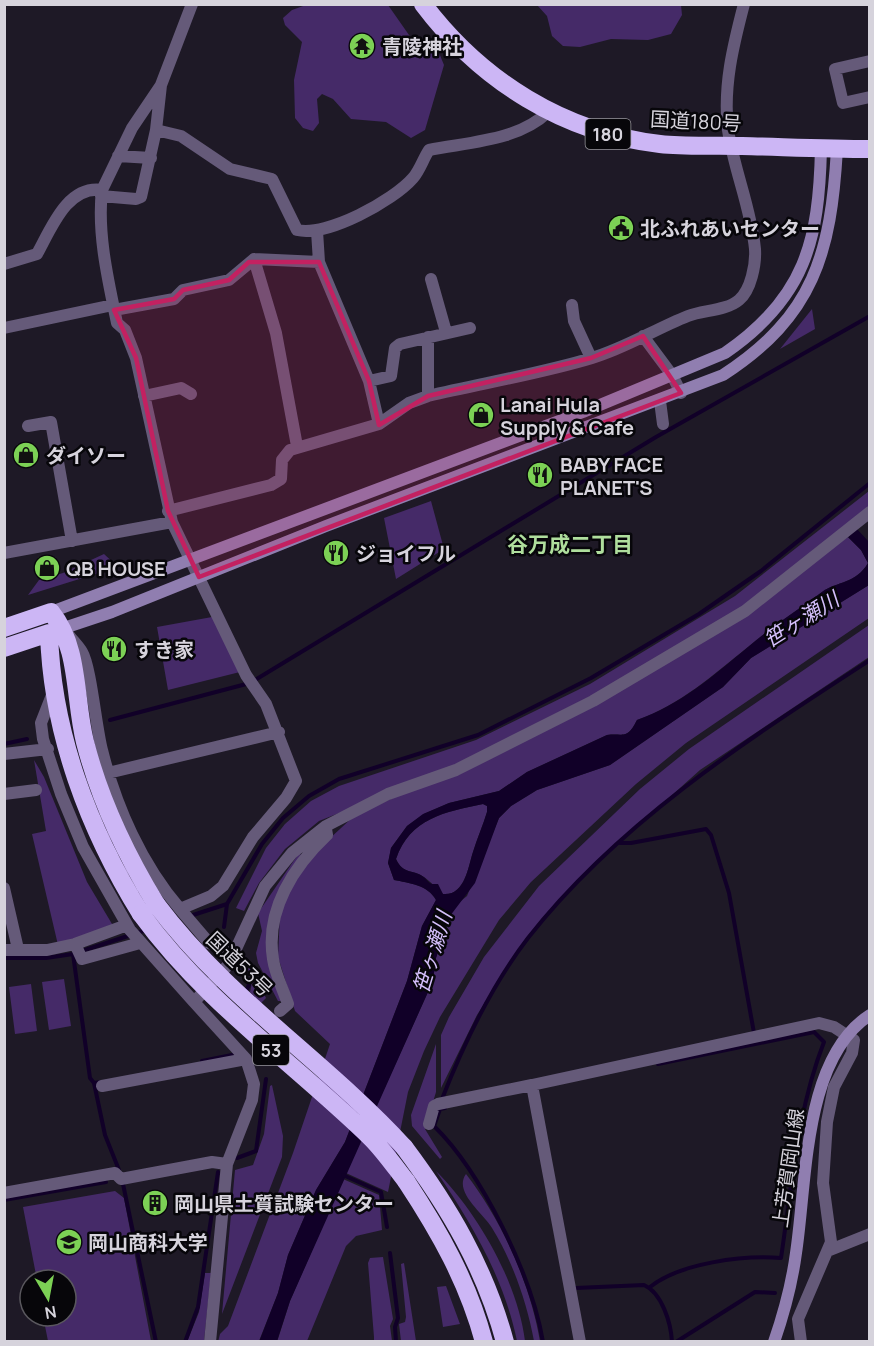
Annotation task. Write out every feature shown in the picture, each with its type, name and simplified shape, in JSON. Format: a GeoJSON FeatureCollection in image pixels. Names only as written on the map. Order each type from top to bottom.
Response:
{"type":"FeatureCollection","features":[{"type":"Feature","properties":{"kind":"highway","name":"国道180号"},"geometry":{"type":"LineString","coordinates":[[423,4],[443,30],[479,64],[515,92],[548,112],[586,128],[619,137],[661,144],[870,149]]}},
{"type":"Feature","properties":{"kind":"highway"},"geometry":{"type":"LineString","coordinates":[[4,628],[51,612]]}},
{"type":"Feature","properties":{"kind":"highway","name":"国道53号"},"geometry":{"type":"LineString","coordinates":[[51,612],[56,631],[71,655],[85,741],[99,791],[116,833],[139,926]]}},
{"type":"Feature","properties":{"kind":"highway"},"geometry":{"type":"LineString","coordinates":[[10,646],[56,631]]}},
{"type":"Feature","properties":{"kind":"highway","name":"53"},"geometry":{"type":"LineString","coordinates":[[49,662],[56,631]]}},
{"type":"Feature","properties":{"kind":"highway"},"geometry":{"type":"LineString","coordinates":[[10,646],[36,649],[49,662]]}},
{"type":"Feature","properties":{"kind":"highway","name":"国道53号"},"geometry":{"type":"LineString","coordinates":[[49,662],[66,746],[82,797],[139,926],[372,1139],[406,1180],[434,1222],[460,1272],[484,1341]]}},
{"type":"Feature","properties":{"kind":"highway","name":"国道53号"},"geometry":{"type":"LineString","coordinates":[[139,926],[177,932],[227,986],[372,1112],[404,1147],[459,1226],[479,1266],[505,1341]]}},
{"type":"Feature","properties":{"kind":"street"},"geometry":{"type":"LineString","coordinates":[[185,914],[223,886],[253,837],[286,798],[296,781],[279,732],[266,704],[252,683],[170,517],[136,358],[125,330],[117,323],[102,238],[101,193],[132,128],[161,85],[192,4]]}},
{"type":"Feature","properties":{"kind":"street"},"geometry":{"type":"LineString","coordinates":[[4,553],[72,541],[170,517],[271,485],[280,479],[282,460],[290,450],[297,446],[379,424],[409,403],[428,396],[591,358],[629,345],[643,336],[700,312],[726,307],[738,301],[745,293],[754,266],[755,251],[749,212],[728,129],[727,70],[744,4]]}},
{"type":"Feature","properties":{"kind":"street"},"geometry":{"type":"LineString","coordinates":[[870,61],[835,69],[843,103],[870,97]]}},
{"type":"Feature","properties":{"kind":"street"},"geometry":{"type":"LineString","coordinates":[[4,264],[37,254],[60,213],[83,190],[136,199],[141,197],[156,130],[161,85]]}},
{"type":"Feature","properties":{"kind":"street"},"geometry":{"type":"LineString","coordinates":[[156,130],[181,136],[230,169],[272,179],[297,230],[317,231],[380,204],[401,189],[418,171],[429,150],[516,133],[535,125],[548,112]]}},
{"type":"Feature","properties":{"kind":"street"},"geometry":{"type":"LineString","coordinates":[[51,612],[725,353],[746,339],[777,309],[797,279],[810,246],[820,183],[829,149]]}},
{"type":"Feature","properties":{"kind":"street"},"geometry":{"type":"LineString","coordinates":[[235,952],[209,943],[164,889],[142,854],[108,773],[94,715],[85,658],[56,631],[723,375],[757,352],[789,318],[810,287],[825,249],[833,201],[829,149]]}},
{"type":"Feature","properties":{"kind":"street"},"geometry":{"type":"LineString","coordinates":[[118,156],[151,158]]}},
{"type":"Feature","properties":{"kind":"street"},"geometry":{"type":"LineString","coordinates":[[317,231],[319,262],[369,381],[379,424]]}},
{"type":"Feature","properties":{"kind":"street"},"geometry":{"type":"LineString","coordinates":[[4,328],[174,299],[183,290],[194,286],[229,280],[254,259],[319,262]]}},
{"type":"Feature","properties":{"kind":"street"},"geometry":{"type":"LineString","coordinates":[[254,259],[276,333],[297,446]]}},
{"type":"Feature","properties":{"kind":"street"},"geometry":{"type":"LineString","coordinates":[[431,279],[446,332]]}},
{"type":"Feature","properties":{"kind":"street"},"geometry":{"type":"LineString","coordinates":[[572,304],[574,321],[591,358]]}},
{"type":"Feature","properties":{"kind":"street"},"geometry":{"type":"LineString","coordinates":[[369,381],[392,376],[395,348],[400,344],[470,328]]}},
{"type":"Feature","properties":{"kind":"street"},"geometry":{"type":"LineString","coordinates":[[643,336],[672,375],[681,393]]}},
{"type":"Feature","properties":{"kind":"street"},"geometry":{"type":"LineString","coordinates":[[428,396],[429,337]]}},
{"type":"Feature","properties":{"kind":"street"},"geometry":{"type":"LineString","coordinates":[[144,396],[181,388],[191,394]]}},
{"type":"Feature","properties":{"kind":"street"},"geometry":{"type":"LineString","coordinates":[[660,401],[663,424]]}},
{"type":"Feature","properties":{"kind":"street"},"geometry":{"type":"LineString","coordinates":[[28,426],[51,422],[72,541]]}},
{"type":"Feature","properties":{"kind":"street"},"geometry":{"type":"LineString","coordinates":[[194,1002],[229,964],[265,886],[292,853],[326,826],[388,794],[456,770],[593,701],[745,611],[870,512]]}},
{"type":"Feature","properties":{"kind":"street"},"geometry":{"type":"LineString","coordinates":[[54,689],[41,723],[61,794],[83,847],[194,1002],[246,1059],[254,1084],[252,1100],[227,1164],[210,1341]]}},
{"type":"Feature","properties":{"kind":"street"},"geometry":{"type":"LineString","coordinates":[[108,773],[279,732]]}},
{"type":"Feature","properties":{"kind":"street"},"geometry":{"type":"LineString","coordinates":[[4,754],[48,749]]}},
{"type":"Feature","properties":{"kind":"street"},"geometry":{"type":"LineString","coordinates":[[4,780],[6,794],[36,790]]}},
{"type":"Feature","properties":{"kind":"street"},"geometry":{"type":"LineString","coordinates":[[280,1011],[288,1004],[273,959],[275,913],[287,884],[310,851],[327,835],[326,826]]}},
{"type":"Feature","properties":{"kind":"street"},"geometry":{"type":"LineString","coordinates":[[4,888],[18,949]]}},
{"type":"Feature","properties":{"kind":"street"},"geometry":{"type":"LineString","coordinates":[[4,950],[77,949],[139,926]]}},
{"type":"Feature","properties":{"kind":"street"},"geometry":{"type":"LineString","coordinates":[[77,949],[82,959],[139,926]]}},
{"type":"Feature","properties":{"kind":"street","name":"上芳賀岡山線"},"geometry":{"type":"LineString","coordinates":[[774,1341],[796,1255],[820,1084],[836,1050],[847,1035],[870,1015]]}},
{"type":"Feature","properties":{"kind":"street"},"geometry":{"type":"LineString","coordinates":[[429,1124],[434,1106],[438,1104],[533,1089],[819,1023],[834,1027],[854,1040],[852,1053],[834,1088],[827,1122],[823,1183],[831,1242],[830,1250],[798,1318],[801,1341]]}},
{"type":"Feature","properties":{"kind":"street"},"geometry":{"type":"LineString","coordinates":[[102,1086],[246,1059]]}},
{"type":"Feature","properties":{"kind":"street"},"geometry":{"type":"LineString","coordinates":[[533,1089],[580,1341]]}},
{"type":"Feature","properties":{"kind":"street"},"geometry":{"type":"LineString","coordinates":[[4,1193],[115,1173],[121,1179],[212,1162],[227,1164]]}},
{"type":"Feature","properties":{"kind":"street"},"geometry":{"type":"LineString","coordinates":[[830,1250],[870,1234]]}},
{"type":"Feature","properties":{"kind":"highlighted area"},"geometry":{"type":"Polygon","coordinates":[[[249,262],[319,262],[369,381],[379,425],[428,396],[591,358],[643,336],[681,393],[199,577],[168,511],[136,358],[114,310],[174,299],[183,290],[229,280],[249,262]]]}},
{"type":"Feature","properties":{"kind":"shaded area"},"geometry":{"type":"Polygon","coordinates":[[[306,5],[388,5],[423,55],[437,48],[444,65],[425,130],[411,138],[386,122],[351,119],[333,99],[322,94],[317,99],[319,123],[313,131],[303,128],[295,118],[294,80],[302,42],[285,25],[283,18],[292,10],[306,5]]]}},
{"type":"Feature","properties":{"kind":"shaded area"},"geometry":{"type":"Polygon","coordinates":[[[537,5],[681,5],[682,15],[671,34],[648,40],[611,39],[580,47],[563,46],[552,36],[547,16],[537,5]]]}},
{"type":"Feature","properties":{"kind":"shaded area"},"geometry":{"type":"Polygon","coordinates":[[[812,309],[815,329],[780,349],[812,309]]]}},
{"type":"Feature","properties":{"kind":"shaded area"},"geometry":{"type":"Polygon","coordinates":[[[869,491],[869,506],[854,521],[742,607],[592,697],[455,767],[319,821],[285,849],[259,883],[244,911],[236,908],[266,848],[285,824],[311,801],[339,786],[476,740],[590,684],[735,596],[869,491]]]}},
{"type":"Feature","properties":{"kind":"shaded area"},"geometry":{"type":"Polygon","coordinates":[[[431,501],[444,549],[396,579],[384,518],[431,501]]]}},
{"type":"Feature","properties":{"kind":"shaded area"},"geometry":{"type":"Polygon","coordinates":[[[848,537],[861,550],[868,563],[858,575],[822,592],[766,632],[682,698],[637,720],[628,733],[607,735],[527,772],[499,791],[449,803],[424,814],[407,826],[391,848],[388,863],[394,880],[423,888],[436,900],[422,926],[407,981],[345,1142],[316,1190],[288,1255],[278,1293],[259,1341],[218,1342],[220,1334],[228,1326],[293,1153],[330,1044],[295,1011],[278,957],[280,914],[292,886],[314,853],[354,816],[595,705],[848,537]]]}},
{"type":"Feature","properties":{"kind":"shaded area"},"geometry":{"type":"Polygon","coordinates":[[[104,554],[118,567],[28,595],[39,580],[63,573],[104,554]]]}},
{"type":"Feature","properties":{"kind":"shaded area"},"geometry":{"type":"Polygon","coordinates":[[[869,585],[869,618],[686,743],[636,784],[531,882],[499,920],[440,1017],[424,1051],[408,1092],[388,1192],[346,1173],[433,980],[436,958],[450,916],[456,905],[467,896],[499,818],[511,806],[537,790],[610,765],[723,687],[751,658],[869,585]]]}},
{"type":"Feature","properties":{"kind":"shaded area"},"geometry":{"type":"Polygon","coordinates":[[[212,617],[240,672],[168,690],[157,627],[212,617]]]}},
{"type":"Feature","properties":{"kind":"shaded area"},"geometry":{"type":"Polygon","coordinates":[[[869,625],[869,657],[700,770],[593,866],[526,938],[477,1015],[441,1088],[441,1035],[449,1017],[484,957],[539,886],[640,789],[689,749],[869,625]]]}},
{"type":"Feature","properties":{"kind":"shaded area"},"geometry":{"type":"Polygon","coordinates":[[[34,760],[44,777],[87,882],[115,929],[58,945],[32,834],[46,831],[34,760]]]}},
{"type":"Feature","properties":{"kind":"shaded area"},"geometry":{"type":"Polygon","coordinates":[[[483,804],[487,806],[487,812],[467,872],[461,886],[456,890],[443,894],[424,877],[405,870],[399,864],[396,859],[402,845],[420,826],[442,814],[483,804]]]}},
{"type":"Feature","properties":{"kind":"shaded area"},"geometry":{"type":"Polygon","coordinates":[[[299,853],[301,855],[271,911],[282,1001],[278,1001],[258,963],[256,953],[262,931],[258,913],[299,853]]]}},
{"type":"Feature","properties":{"kind":"shaded area"},"geometry":{"type":"Polygon","coordinates":[[[245,956],[266,998],[261,1003],[250,992],[252,983],[243,960],[245,956]]]}},
{"type":"Feature","properties":{"kind":"shaded area"},"geometry":{"type":"Polygon","coordinates":[[[64,979],[71,1026],[49,1030],[42,982],[64,979]]]}},
{"type":"Feature","properties":{"kind":"shaded area"},"geometry":{"type":"Polygon","coordinates":[[[31,984],[37,1031],[15,1034],[9,987],[31,984]]]}},
{"type":"Feature","properties":{"kind":"shaded area"},"geometry":{"type":"Polygon","coordinates":[[[436,1044],[436,1092],[425,1129],[442,1157],[440,1159],[412,1126],[411,1115],[436,1044]]]}},
{"type":"Feature","properties":{"kind":"shaded area"},"geometry":{"type":"Polygon","coordinates":[[[272,1085],[283,1136],[282,1157],[222,1314],[235,1170],[253,1165],[264,1134],[270,1086],[272,1085]]]}},
{"type":"Feature","properties":{"kind":"shaded area"},"geometry":{"type":"Polygon","coordinates":[[[436,1171],[467,1207],[494,1250],[514,1296],[525,1341],[517,1341],[504,1295],[485,1252],[436,1171]]]}},
{"type":"Feature","properties":{"kind":"shaded area"},"geometry":{"type":"Polygon","coordinates":[[[466,1174],[503,1232],[513,1253],[529,1297],[540,1341],[534,1341],[523,1298],[506,1255],[488,1222],[466,1195],[463,1181],[466,1174]]]}},
{"type":"Feature","properties":{"kind":"shaded area"},"geometry":{"type":"Polygon","coordinates":[[[343,1179],[379,1195],[382,1230],[356,1236],[346,1246],[307,1341],[277,1342],[290,1301],[343,1179]]]}},
{"type":"Feature","properties":{"kind":"shaded area","name":"岡山商科大学"},"geometry":{"type":"Polygon","coordinates":[[[115,1191],[124,1198],[151,1341],[48,1341],[45,1328],[78,1328],[78,1268],[35,1268],[23,1207],[115,1191]]]}},
{"type":"Feature","properties":{"kind":"shaded area"},"geometry":{"type":"Polygon","coordinates":[[[383,1257],[393,1319],[390,1326],[392,1341],[374,1341],[368,1263],[370,1258],[383,1257]]]}},
{"type":"Feature","properties":{"kind":"shaded area"},"geometry":{"type":"Polygon","coordinates":[[[404,1263],[416,1341],[401,1341],[399,1324],[405,1322],[406,1317],[401,1264],[404,1263]]]}},
{"type":"Feature","properties":{"kind":"shaded area"},"geometry":{"type":"Polygon","coordinates":[[[205,1273],[211,1273],[204,1341],[187,1342],[199,1312],[205,1273]]]}},
{"type":"Feature","properties":{"kind":"shaded area"},"geometry":{"type":"Polygon","coordinates":[[[446,1286],[460,1324],[443,1327],[437,1287],[446,1286]]]}},
{"type":"Feature","properties":{"kind":"water","name":"笹ヶ瀬川"},"geometry":{"type":"Polygon","coordinates":[[[857,529],[869,542],[869,585],[751,658],[723,687],[610,765],[537,790],[511,806],[499,818],[475,883],[450,916],[436,958],[433,980],[290,1301],[277,1341],[259,1342],[278,1293],[288,1255],[316,1190],[345,1142],[407,981],[422,926],[436,900],[423,888],[394,880],[388,863],[391,848],[407,826],[423,814],[449,803],[499,791],[527,772],[607,735],[628,733],[637,720],[682,698],[766,632],[822,592],[858,575],[868,563],[861,550],[848,537],[857,529]],[[483,804],[455,810],[430,819],[410,834],[402,845],[396,859],[399,864],[406,870],[421,875],[431,884],[438,884],[443,894],[456,890],[461,886],[467,872],[487,806],[483,804]]]}},
{"type":"Feature","properties":{"kind":"waterway"},"geometry":{"type":"LineString","coordinates":[[110,720],[250,683],[656,437],[870,316]]}},
{"type":"Feature","properties":{"kind":"waterway"},"geometry":{"type":"LineString","coordinates":[[224,927],[227,904],[262,844],[283,818],[309,796],[339,779],[478,735],[591,678],[699,614],[761,571],[870,483]]}},
{"type":"Feature","properties":{"kind":"waterway"},"geometry":{"type":"LineString","coordinates":[[442,1099],[469,1036],[490,995],[528,938],[564,896],[644,820],[687,786],[777,721],[870,660]]}},
{"type":"Feature","properties":{"kind":"waterway"},"geometry":{"type":"LineString","coordinates":[[4,744],[27,739]]}},
{"type":"Feature","properties":{"kind":"waterway"},"geometry":{"type":"LineString","coordinates":[[620,843],[706,829],[711,835],[729,893],[754,1033]]}},
{"type":"Feature","properties":{"kind":"waterway"},"geometry":{"type":"LineString","coordinates":[[190,916],[227,904]]}},
{"type":"Feature","properties":{"kind":"waterway"},"geometry":{"type":"LineString","coordinates":[[4,958],[46,958],[73,954],[146,930]]}},
{"type":"Feature","properties":{"kind":"waterway"},"geometry":{"type":"LineString","coordinates":[[73,954],[90,1078],[94,1083]]}},
{"type":"Feature","properties":{"kind":"waterway"},"geometry":{"type":"LineString","coordinates":[[241,963],[249,985],[245,993]]}},
{"type":"Feature","properties":{"kind":"waterway"},"geometry":{"type":"LineString","coordinates":[[650,1287],[678,1272],[712,1262],[766,1257],[781,1258],[801,1121],[824,1042],[814,1032],[658,1064]]}},
{"type":"Feature","properties":{"kind":"waterway"},"geometry":{"type":"LineString","coordinates":[[202,1061],[232,1055]]}},
{"type":"Feature","properties":{"kind":"waterway"},"geometry":{"type":"LineString","coordinates":[[237,1158],[256,1151],[266,1079]]}},
{"type":"Feature","properties":{"kind":"waterway"},"geometry":{"type":"LineString","coordinates":[[101,1082],[94,1083],[105,1135],[119,1170]]}},
{"type":"Feature","properties":{"kind":"waterway"},"geometry":{"type":"LineString","coordinates":[[445,1108],[440,1109],[434,1126],[470,1170],[502,1227],[528,1287],[543,1342]]}},
{"type":"Feature","properties":{"kind":"waterway"},"geometry":{"type":"LineString","coordinates":[[185,1342],[198,1307],[218,1172]]}},
{"type":"Feature","properties":{"kind":"waterway"},"geometry":{"type":"LineString","coordinates":[[343,1175],[381,1192],[387,1227]]}},
{"type":"Feature","properties":{"kind":"waterway"},"geometry":{"type":"LineString","coordinates":[[4,1200],[106,1182]]}},
{"type":"Feature","properties":{"kind":"waterway"},"geometry":{"type":"LineString","coordinates":[[123,1184],[156,1342]]}},
{"type":"Feature","properties":{"kind":"waterway"},"geometry":{"type":"LineString","coordinates":[[390,1253],[398,1318],[395,1327],[396,1342]]}},
{"type":"Feature","properties":{"kind":"waterway"},"geometry":{"type":"LineString","coordinates":[[576,1288],[644,1285],[661,1302],[670,1326],[672,1342]]}},
{"type":"Feature","properties":{"kind":"waterway"},"geometry":{"type":"LineString","coordinates":[[676,1342],[755,1292],[775,1293]]}},
{"type":"Feature","properties":{"kind":"place","name":"青陵神社"},"geometry":{"type":"Point","coordinates":[362,46]}},
{"type":"Feature","properties":{"kind":"place","name":"北ふれあいセンター"},"geometry":{"type":"Point","coordinates":[621,228]}},
{"type":"Feature","properties":{"kind":"place","name":"Lanai Hula Supply & Cafe"},"geometry":{"type":"Point","coordinates":[481,415]}},
{"type":"Feature","properties":{"kind":"place","name":"ダイソー"},"geometry":{"type":"Point","coordinates":[26,455]}},
{"type":"Feature","properties":{"kind":"place","name":"BABY FACE PLANET'S"},"geometry":{"type":"Point","coordinates":[540,475]}},
{"type":"Feature","properties":{"kind":"place","name":"ジョイフル"},"geometry":{"type":"Point","coordinates":[336,553]}},
{"type":"Feature","properties":{"kind":"place","name":"QB HOUSE"},"geometry":{"type":"Point","coordinates":[47,568]}},
{"type":"Feature","properties":{"kind":"place","name":"すき家"},"geometry":{"type":"Point","coordinates":[114,649]}},
{"type":"Feature","properties":{"kind":"place","name":"岡山県土質試験センター"},"geometry":{"type":"Point","coordinates":[155,1203]}},
{"type":"Feature","properties":{"kind":"place","name":"岡山商科大学"},"geometry":{"type":"Point","coordinates":[69,1242]}},
{"type":"Feature","properties":{"kind":"district","name":"谷万成二丁目"},"geometry":{"type":"Point","coordinates":[570,544]}}]}
